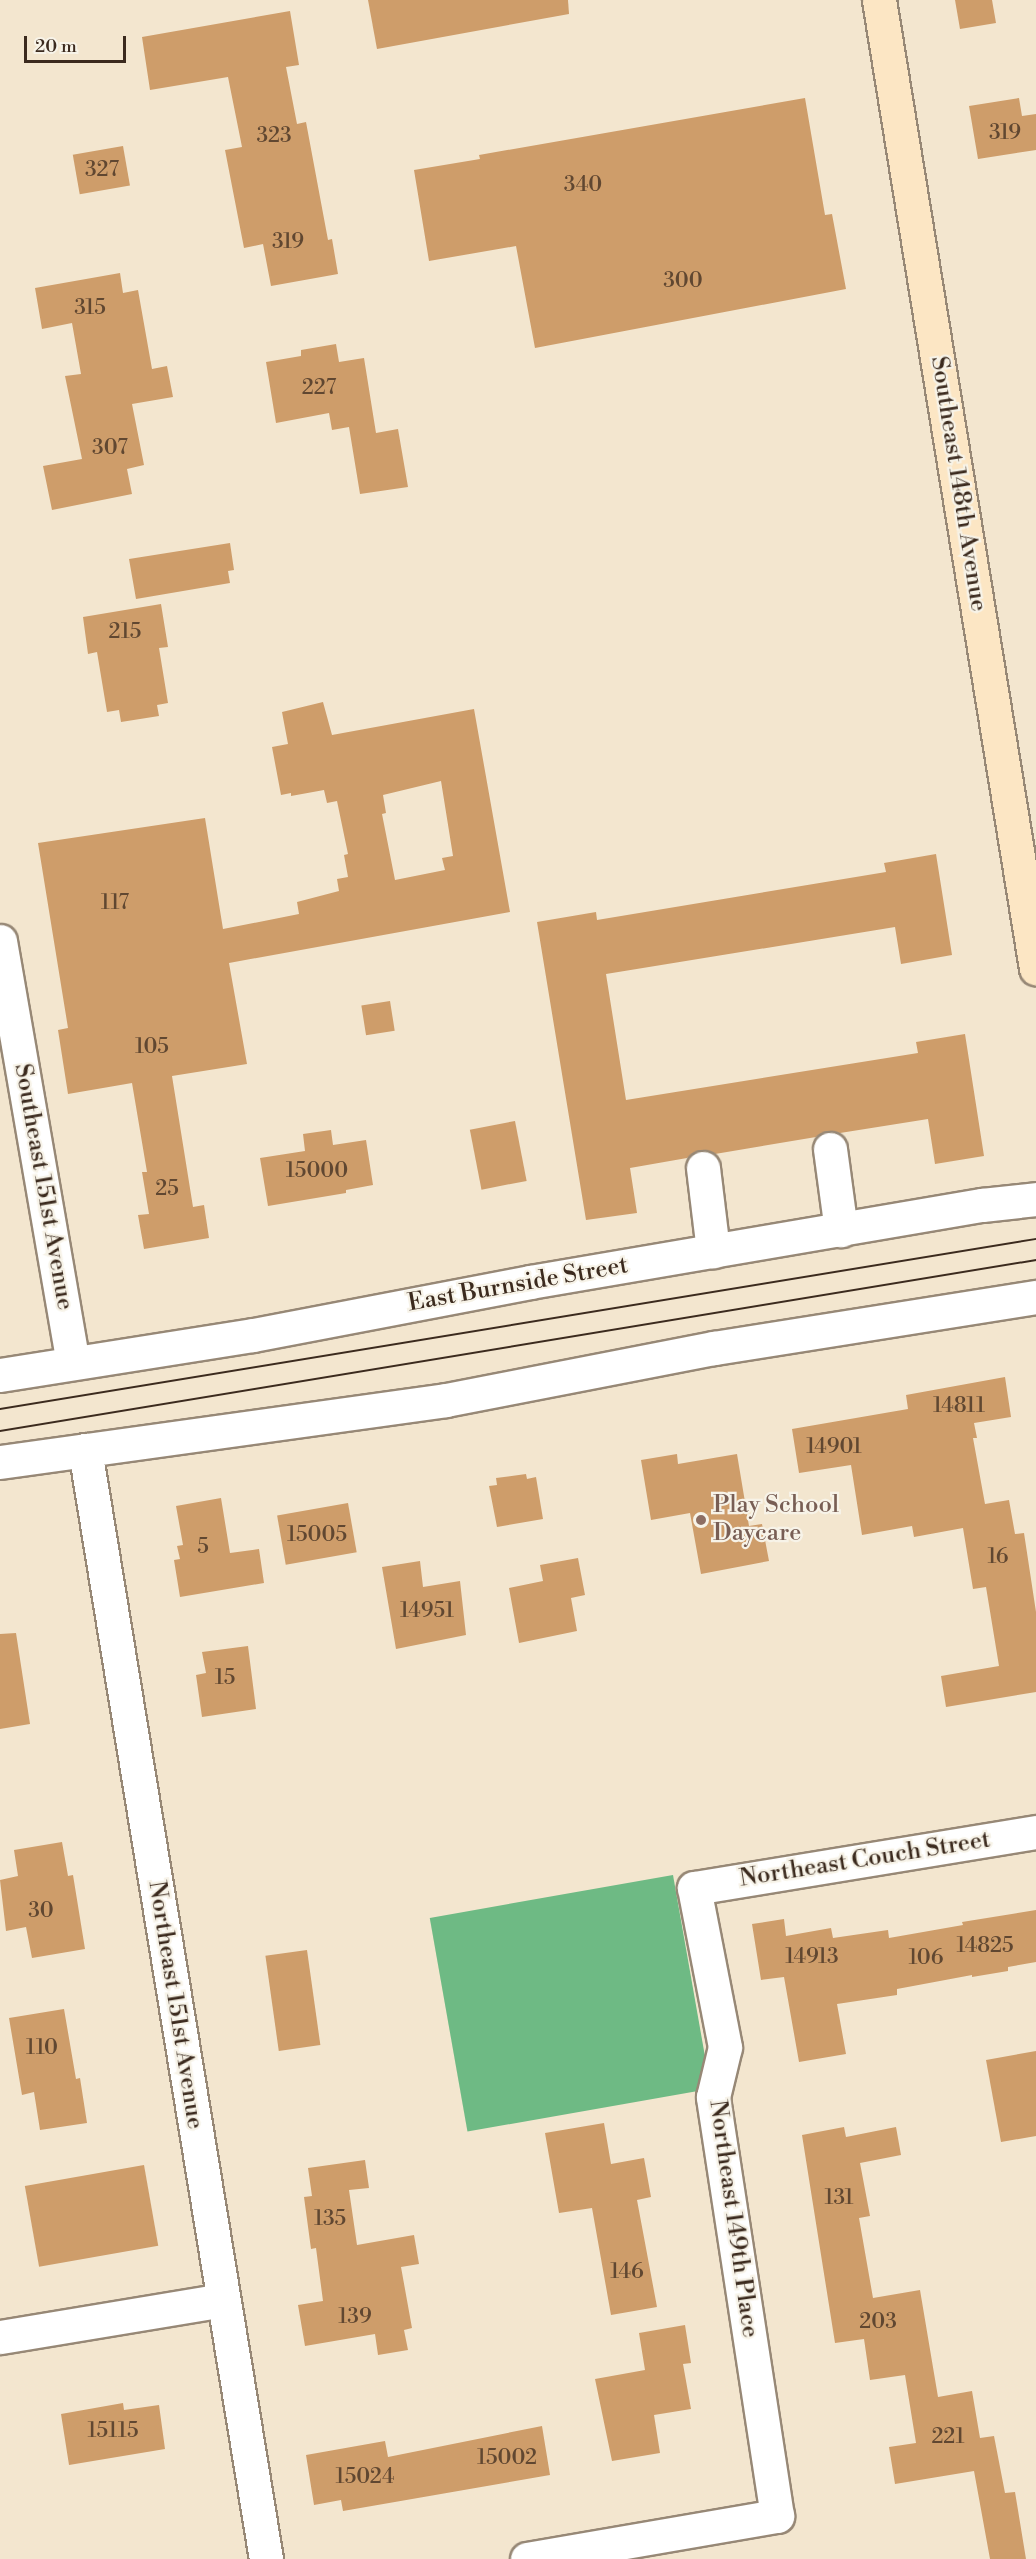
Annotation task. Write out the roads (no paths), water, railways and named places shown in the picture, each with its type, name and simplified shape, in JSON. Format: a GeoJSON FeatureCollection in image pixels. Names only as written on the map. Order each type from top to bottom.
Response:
{"type":"FeatureCollection","features":[{"type":"Feature","properties":{"kind":"main road","name":"Southeast 148th Avenue"},"geometry":{"type":"LineString","coordinates":[[879,0],[1036,968]]}},
{"type":"Feature","properties":{"kind":"street","name":"Southeast 151st Avenue"},"geometry":{"type":"LineString","coordinates":[[0,941],[73,1362]]}},
{"type":"Feature","properties":{"kind":"street"},"geometry":{"type":"LineString","coordinates":[[830,1149],[842,1230]]}},
{"type":"Feature","properties":{"kind":"street"},"geometry":{"type":"LineString","coordinates":[[703,1168],[713,1251]]}},
{"type":"Feature","properties":{"kind":"street","name":"East Burnside Street"},"geometry":{"type":"LineString","coordinates":[[0,1375],[253,1335],[530,1282],[982,1205],[1036,1199]]}},
{"type":"Feature","properties":{"kind":"street"},"geometry":{"type":"LineString","coordinates":[[0,1462],[446,1401],[714,1348],[1036,1297]]}},
{"type":"Feature","properties":{"kind":"street","name":"Northeast 151st Avenue"},"geometry":{"type":"LineString","coordinates":[[85,1450],[266,2559]]}},
{"type":"Feature","properties":{"kind":"street","name":"Northeast Couch Street"},"geometry":{"type":"LineString","coordinates":[[694,1888],[1036,1832]]}},
{"type":"Feature","properties":{"kind":"street","name":"Northeast 149th Place"},"geometry":{"type":"LineString","coordinates":[[527,2559],[777,2516],[713,2097],[725,2047],[694,1888]]}},
{"type":"Feature","properties":{"kind":"street"},"geometry":{"type":"LineString","coordinates":[[0,2337],[223,2300]]}},
{"type":"Feature","properties":{"kind":"tram line"},"geometry":{"type":"LineString","coordinates":[[0,1409],[1036,1239]]}},
{"type":"Feature","properties":{"kind":"tram line"},"geometry":{"type":"LineString","coordinates":[[0,1431],[1036,1260]]}},
{"type":"Feature","properties":{"kind":"place","name":"Play School Daycare"},"geometry":{"type":"Point","coordinates":[701,1520]}}]}
